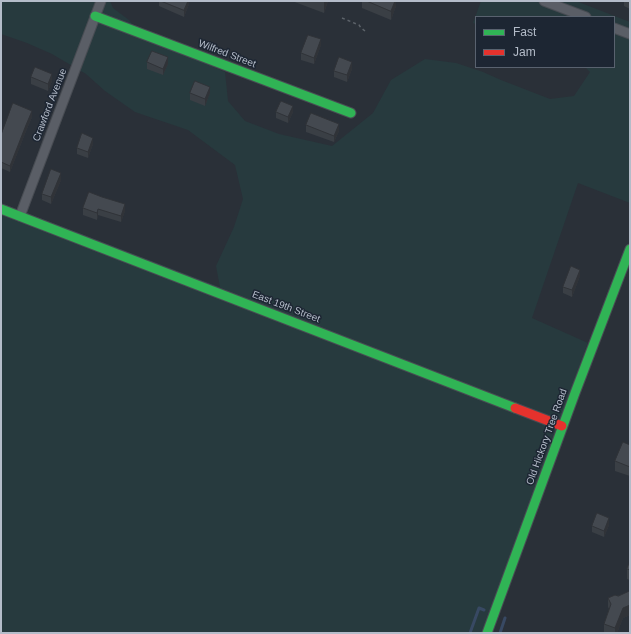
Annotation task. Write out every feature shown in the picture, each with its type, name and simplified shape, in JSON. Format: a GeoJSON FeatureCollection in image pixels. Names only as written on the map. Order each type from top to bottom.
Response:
{"type":"FeatureCollection","features":[{"type":"Feature","properties":{"kind":"street","name":"Crawford Avenue"},"geometry":{"type":"LineString","coordinates":[[20,216],[101,1]]}},
{"type":"Feature","properties":{"kind":"street"},"geometry":{"type":"LineString","coordinates":[[544,1],[583,16]]}},
{"type":"Feature","properties":{"kind":"street","name":"Wilfred Street"},"geometry":{"type":"LineString","coordinates":[[96,16],[351,113]]}},
{"type":"Feature","properties":{"kind":"street"},"geometry":{"type":"LineString","coordinates":[[615,28],[630,34]]}},
{"type":"Feature","properties":{"kind":"street","name":"East 19th Street"},"geometry":{"type":"LineString","coordinates":[[1,208],[562,426]]}},
{"type":"Feature","properties":{"kind":"street","name":"Old Hickory Tree Road"},"geometry":{"type":"LineString","coordinates":[[487,633],[562,426],[630,249]]}},
{"type":"Feature","properties":{"kind":"path"},"geometry":{"type":"LineString","coordinates":[[342,18],[359,25],[365,31]]}},
{"type":"Feature","properties":{"kind":"path"},"geometry":{"type":"LineString","coordinates":[[359,25],[360,21]]}},
{"type":"Feature","properties":{"kind":"green space"},"geometry":{"type":"Polygon","coordinates":[[[1,1],[110,1],[113,8],[129,20],[139,32],[225,72],[228,101],[245,121],[279,134],[332,146],[373,113],[391,80],[425,59],[456,63],[483,72],[550,99],[574,96],[590,72],[586,68],[615,68],[615,16],[630,22],[630,203],[578,183],[532,318],[588,343],[482,633],[1,633],[1,203],[220,287],[216,266],[234,227],[243,199],[235,165],[188,130],[135,112],[105,91],[86,74],[52,54],[1,34],[1,1]]]}},
{"type":"Feature","properties":{"kind":"green space"},"geometry":{"type":"Polygon","coordinates":[[[481,1],[576,1],[615,16],[476,16],[481,1]]]}},
{"type":"Feature","properties":{"kind":"building"},"geometry":{"type":"Polygon","coordinates":[[[161,1],[188,1],[184,10],[161,1]]]}},
{"type":"Feature","properties":{"kind":"building"},"geometry":{"type":"Polygon","coordinates":[[[367,1],[395,1],[391,11],[367,1]]]}},
{"type":"Feature","properties":{"kind":"building"},"geometry":{"type":"Polygon","coordinates":[[[308,35],[321,39],[314,58],[301,53],[308,35]]]}},
{"type":"Feature","properties":{"kind":"building"},"geometry":{"type":"Polygon","coordinates":[[[152,51],[168,57],[163,69],[147,62],[152,51]]]}},
{"type":"Feature","properties":{"kind":"building"},"geometry":{"type":"Polygon","coordinates":[[[339,57],[352,62],[347,75],[334,71],[339,57]]]}},
{"type":"Feature","properties":{"kind":"building"},"geometry":{"type":"Polygon","coordinates":[[[35,67],[52,74],[48,84],[31,77],[35,67]]]}},
{"type":"Feature","properties":{"kind":"building"},"geometry":{"type":"Polygon","coordinates":[[[195,81],[210,87],[205,99],[190,93],[195,81]]]}},
{"type":"Feature","properties":{"kind":"building"},"geometry":{"type":"Polygon","coordinates":[[[281,101],[293,106],[288,117],[276,112],[281,101]]]}},
{"type":"Feature","properties":{"kind":"building"},"geometry":{"type":"Polygon","coordinates":[[[13,103],[32,111],[10,166],[1,162],[1,135],[13,103]]]}},
{"type":"Feature","properties":{"kind":"building"},"geometry":{"type":"Polygon","coordinates":[[[311,113],[339,124],[334,136],[306,125],[311,113]]]}},
{"type":"Feature","properties":{"kind":"building"},"geometry":{"type":"Polygon","coordinates":[[[82,133],[93,138],[88,152],[77,148],[82,133]]]}},
{"type":"Feature","properties":{"kind":"building"},"geometry":{"type":"Polygon","coordinates":[[[51,169],[61,173],[51,197],[42,194],[51,169]]]}},
{"type":"Feature","properties":{"kind":"building"},"geometry":{"type":"Polygon","coordinates":[[[89,192],[125,204],[121,216],[98,209],[97,213],[83,208],[89,192]]]}},
{"type":"Feature","properties":{"kind":"building"},"geometry":{"type":"Polygon","coordinates":[[[571,266],[580,270],[572,290],[563,287],[571,266]]]}},
{"type":"Feature","properties":{"kind":"building"},"geometry":{"type":"Polygon","coordinates":[[[623,442],[630,445],[630,467],[615,461],[623,442]]]}},
{"type":"Feature","properties":{"kind":"building"},"geometry":{"type":"Polygon","coordinates":[[[597,513],[609,518],[604,531],[592,526],[597,513]]]}},
{"type":"Feature","properties":{"kind":"building"},"geometry":{"type":"Polygon","coordinates":[[[630,561],[630,570],[627,569],[630,561]]]}},
{"type":"Feature","properties":{"kind":"building"},"geometry":{"type":"Polygon","coordinates":[[[630,591],[630,605],[623,608],[615,628],[604,624],[611,604],[608,598],[630,591]]]}},
{"type":"Feature","properties":{"kind":"waterway"},"geometry":{"type":"LineString","coordinates":[[470,633],[479,608],[484,610]]}},
{"type":"Feature","properties":{"kind":"waterway"},"geometry":{"type":"LineString","coordinates":[[500,633],[505,618]]}},
{"type":"Feature","properties":{"kind":"traffic: fast"},"geometry":{"type":"LineString","coordinates":[[95,16],[351,113]]}},
{"type":"Feature","properties":{"kind":"traffic: fast"},"geometry":{"type":"LineString","coordinates":[[1,209],[515,408]]}},
{"type":"Feature","properties":{"kind":"traffic: fast"},"geometry":{"type":"LineString","coordinates":[[487,633],[575,393],[630,249]]}},
{"type":"Feature","properties":{"kind":"traffic: jam"},"geometry":{"type":"LineString","coordinates":[[515,408],[562,426]]}}]}
